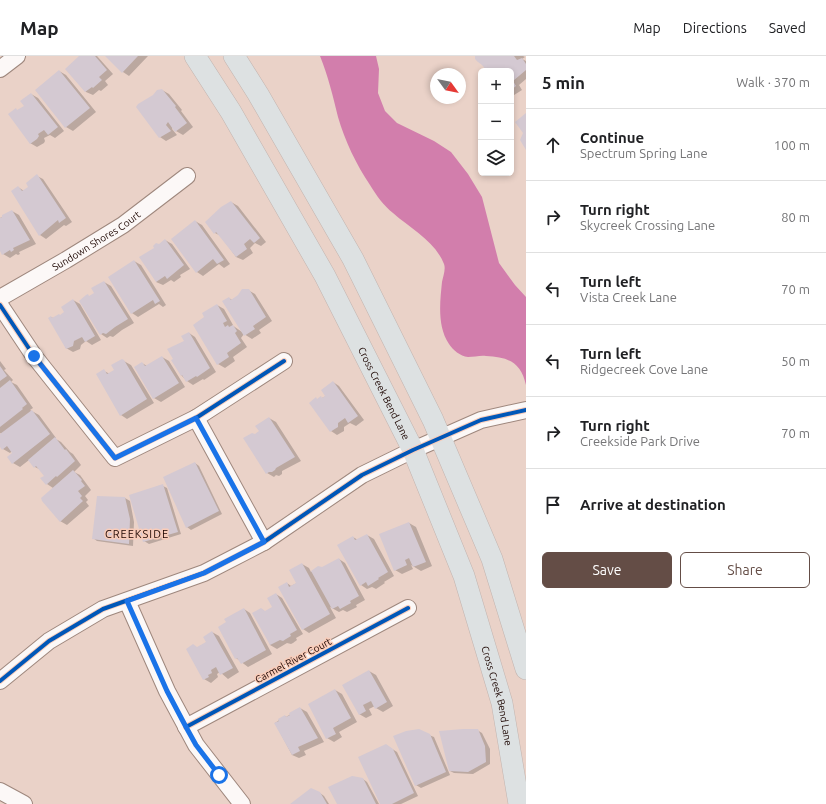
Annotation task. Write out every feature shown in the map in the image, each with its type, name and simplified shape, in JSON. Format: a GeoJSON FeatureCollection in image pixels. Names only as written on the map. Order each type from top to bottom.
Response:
{"type":"FeatureCollection","features":[{"type":"Feature","properties":{"kind":"main road","name":"Cross Creek Bend Lane"},"geometry":{"type":"LineString","coordinates":[[195,56],[231,112],[325,276],[413,450],[464,576],[502,703],[519,804]]}},
{"type":"Feature","properties":{"kind":"main road"},"geometry":{"type":"LineString","coordinates":[[234,56],[258,94],[353,259],[433,420],[492,559],[526,669]]}},
{"type":"Feature","properties":{"kind":"street"},"geometry":{"type":"LineString","coordinates":[[0,69],[17,56]]}},
{"type":"Feature","properties":{"kind":"street","name":"Sundown Shores Court"},"geometry":{"type":"LineString","coordinates":[[0,298],[123,225],[187,176]]}},
{"type":"Feature","properties":{"kind":"street"},"geometry":{"type":"LineString","coordinates":[[0,305],[34,356],[115,458],[196,418],[284,361]]}},
{"type":"Feature","properties":{"kind":"street"},"geometry":{"type":"LineString","coordinates":[[0,681],[49,641],[103,608],[127,601],[204,573],[264,542],[362,475],[440,437],[480,420],[521,411]]}},
{"type":"Feature","properties":{"kind":"street"},"geometry":{"type":"LineString","coordinates":[[196,418],[264,542]]}},
{"type":"Feature","properties":{"kind":"street"},"geometry":{"type":"LineString","coordinates":[[127,601],[167,691],[196,745],[242,804]]}},
{"type":"Feature","properties":{"kind":"street","name":"Carmel River Court"},"geometry":{"type":"LineString","coordinates":[[186,727],[408,608]]}},
{"type":"Feature","properties":{"kind":"street"},"geometry":{"type":"LineString","coordinates":[[0,790],[24,804]]}},
{"type":"Feature","properties":{"kind":"shaded area"},"geometry":{"type":"Polygon","coordinates":[[[320,56],[376,56],[379,69],[378,93],[385,111],[397,123],[434,141],[451,152],[468,174],[482,197],[499,263],[526,297],[526,385],[521,371],[512,362],[494,357],[468,357],[457,352],[449,344],[445,337],[440,314],[441,290],[445,266],[440,256],[429,242],[383,204],[365,177],[351,152],[344,135],[320,56]]]}},
{"type":"Feature","properties":{"kind":"building"},"geometry":{"type":"Polygon","coordinates":[[[79,56],[95,56],[107,70],[99,77],[102,80],[93,88],[92,87],[85,92],[65,69],[79,56]]]}},
{"type":"Feature","properties":{"kind":"building"},"geometry":{"type":"Polygon","coordinates":[[[105,56],[138,56],[122,73],[105,56]]]}},
{"type":"Feature","properties":{"kind":"building"},"geometry":{"type":"Polygon","coordinates":[[[475,56],[514,56],[517,60],[522,58],[526,64],[526,70],[514,80],[514,68],[484,68],[475,59],[475,56]]]}},
{"type":"Feature","properties":{"kind":"building"},"geometry":{"type":"Polygon","coordinates":[[[59,70],[90,108],[65,128],[35,90],[59,70]]]}},
{"type":"Feature","properties":{"kind":"building"},"geometry":{"type":"Polygon","coordinates":[[[162,89],[176,106],[175,107],[187,123],[175,132],[168,122],[166,125],[171,131],[159,138],[136,107],[138,104],[153,95],[157,90],[162,89]]]}},
{"type":"Feature","properties":{"kind":"building"},"geometry":{"type":"Polygon","coordinates":[[[31,93],[58,127],[48,135],[44,130],[38,134],[39,136],[37,139],[30,144],[8,114],[16,108],[17,110],[24,106],[20,101],[31,93]]]}},
{"type":"Feature","properties":{"kind":"building"},"geometry":{"type":"Polygon","coordinates":[[[526,113],[526,150],[520,140],[523,133],[515,122],[526,113]]]}},
{"type":"Feature","properties":{"kind":"building"},"geometry":{"type":"Polygon","coordinates":[[[37,174],[66,218],[59,223],[58,220],[39,236],[11,191],[18,186],[22,191],[28,187],[26,183],[37,174]]]}},
{"type":"Feature","properties":{"kind":"building"},"geometry":{"type":"Polygon","coordinates":[[[231,201],[260,238],[254,243],[250,239],[244,244],[247,249],[236,257],[216,232],[214,234],[205,222],[221,207],[231,201]]]}},
{"type":"Feature","properties":{"kind":"building"},"geometry":{"type":"Polygon","coordinates":[[[12,210],[30,240],[13,248],[14,250],[11,252],[10,250],[2,255],[0,251],[0,218],[2,215],[12,210]]]}},
{"type":"Feature","properties":{"kind":"building"},"geometry":{"type":"Polygon","coordinates":[[[195,220],[224,260],[217,264],[213,259],[196,273],[171,239],[195,220]]]}},
{"type":"Feature","properties":{"kind":"building"},"geometry":{"type":"Polygon","coordinates":[[[165,239],[184,265],[167,279],[165,276],[156,282],[139,257],[154,248],[153,246],[156,243],[159,244],[165,239]]]}},
{"type":"Feature","properties":{"kind":"building"},"geometry":{"type":"Polygon","coordinates":[[[134,260],[160,301],[155,304],[153,300],[131,314],[108,277],[134,260]]]}},
{"type":"Feature","properties":{"kind":"building"},"geometry":{"type":"Polygon","coordinates":[[[104,281],[128,319],[106,334],[103,333],[100,335],[79,301],[86,295],[88,294],[89,296],[94,293],[91,288],[104,281]]]}},
{"type":"Feature","properties":{"kind":"building"},"geometry":{"type":"Polygon","coordinates":[[[242,289],[249,289],[266,317],[253,326],[255,329],[244,336],[222,301],[229,297],[231,300],[238,295],[242,289]]]}},
{"type":"Feature","properties":{"kind":"building"},"geometry":{"type":"Polygon","coordinates":[[[73,299],[95,336],[85,342],[82,337],[74,341],[73,346],[66,349],[48,318],[51,316],[52,318],[59,314],[60,315],[64,312],[61,307],[73,299]]]}},
{"type":"Feature","properties":{"kind":"building"},"geometry":{"type":"Polygon","coordinates":[[[217,304],[227,321],[223,323],[225,327],[228,325],[229,327],[233,325],[237,331],[235,333],[241,343],[227,353],[229,357],[217,365],[193,325],[204,317],[202,313],[217,304]]]}},
{"type":"Feature","properties":{"kind":"building"},"geometry":{"type":"Polygon","coordinates":[[[189,332],[210,368],[197,377],[196,376],[186,382],[171,360],[173,359],[167,349],[184,341],[181,336],[189,332]]]}},
{"type":"Feature","properties":{"kind":"building"},"geometry":{"type":"Polygon","coordinates":[[[162,356],[179,383],[153,399],[134,367],[142,362],[145,366],[162,356]]]}},
{"type":"Feature","properties":{"kind":"building"},"geometry":{"type":"Polygon","coordinates":[[[122,359],[147,399],[120,416],[96,374],[104,369],[107,374],[114,370],[111,365],[122,359]]]}},
{"type":"Feature","properties":{"kind":"building"},"geometry":{"type":"Polygon","coordinates":[[[0,366],[7,376],[0,381],[0,366]]]}},
{"type":"Feature","properties":{"kind":"building"},"geometry":{"type":"Polygon","coordinates":[[[10,380],[27,404],[22,408],[23,409],[0,427],[0,388],[10,380]]]}},
{"type":"Feature","properties":{"kind":"building"},"geometry":{"type":"Polygon","coordinates":[[[333,381],[358,416],[348,423],[345,418],[338,423],[338,427],[330,432],[309,403],[316,397],[317,399],[321,396],[322,398],[325,396],[321,390],[333,381]]]}},
{"type":"Feature","properties":{"kind":"building"},"geometry":{"type":"Polygon","coordinates":[[[32,410],[50,434],[12,464],[7,457],[12,453],[7,446],[2,450],[0,447],[0,434],[32,410]]]}},
{"type":"Feature","properties":{"kind":"building"},"geometry":{"type":"Polygon","coordinates":[[[269,417],[295,457],[272,472],[266,474],[243,438],[259,431],[255,426],[269,417]]]}},
{"type":"Feature","properties":{"kind":"building"},"geometry":{"type":"Polygon","coordinates":[[[55,437],[75,461],[46,485],[40,478],[44,476],[36,466],[34,468],[28,460],[55,437]]]}},
{"type":"Feature","properties":{"kind":"building"},"geometry":{"type":"Polygon","coordinates":[[[195,462],[219,511],[186,528],[163,477],[195,462]]]}},
{"type":"Feature","properties":{"kind":"building"},"geometry":{"type":"Polygon","coordinates":[[[73,470],[85,486],[78,491],[82,496],[80,498],[83,501],[60,522],[41,498],[73,470]]]}},
{"type":"Feature","properties":{"kind":"building"},"geometry":{"type":"Polygon","coordinates":[[[163,484],[178,532],[143,542],[129,495],[163,484]]]}},
{"type":"Feature","properties":{"kind":"building"},"geometry":{"type":"Polygon","coordinates":[[[97,496],[125,497],[130,519],[129,544],[92,539],[97,496]]]}},
{"type":"Feature","properties":{"kind":"building"},"geometry":{"type":"Polygon","coordinates":[[[409,522],[426,562],[413,567],[409,558],[405,560],[407,565],[394,571],[379,534],[409,522]]]}},
{"type":"Feature","properties":{"kind":"building"},"geometry":{"type":"Polygon","coordinates":[[[367,534],[388,572],[368,586],[366,582],[360,586],[337,545],[353,536],[355,540],[367,534]]]}},
{"type":"Feature","properties":{"kind":"building"},"geometry":{"type":"Polygon","coordinates":[[[339,558],[359,596],[350,601],[351,603],[340,609],[338,606],[332,609],[311,571],[318,566],[322,567],[339,558]]]}},
{"type":"Feature","properties":{"kind":"building"},"geometry":{"type":"Polygon","coordinates":[[[302,563],[330,614],[302,630],[278,587],[287,582],[289,587],[296,583],[289,570],[302,563]]]}},
{"type":"Feature","properties":{"kind":"building"},"geometry":{"type":"Polygon","coordinates":[[[276,593],[297,630],[283,641],[280,640],[270,645],[252,613],[261,608],[265,611],[272,607],[267,598],[276,593]]]}},
{"type":"Feature","properties":{"kind":"building"},"geometry":{"type":"Polygon","coordinates":[[[244,608],[266,650],[241,664],[237,658],[235,659],[218,627],[226,622],[224,619],[244,608]]]}},
{"type":"Feature","properties":{"kind":"building"},"geometry":{"type":"Polygon","coordinates":[[[212,631],[233,668],[220,675],[216,667],[211,670],[212,673],[208,675],[209,677],[203,680],[186,649],[193,644],[197,647],[206,642],[203,637],[212,631]]]}},
{"type":"Feature","properties":{"kind":"building"},"geometry":{"type":"Polygon","coordinates":[[[369,670],[387,702],[375,709],[371,701],[363,705],[366,711],[359,715],[342,685],[369,670]]]}},
{"type":"Feature","properties":{"kind":"building"},"geometry":{"type":"Polygon","coordinates":[[[335,689],[351,718],[333,728],[336,734],[326,739],[308,704],[335,689]]]}},
{"type":"Feature","properties":{"kind":"building"},"geometry":{"type":"Polygon","coordinates":[[[300,707],[318,738],[298,747],[300,751],[292,755],[274,723],[279,721],[278,719],[285,715],[286,717],[290,715],[289,713],[300,707]]]}},
{"type":"Feature","properties":{"kind":"building"},"geometry":{"type":"Polygon","coordinates":[[[419,729],[430,734],[446,772],[415,786],[393,736],[406,731],[419,729]]]}},
{"type":"Feature","properties":{"kind":"building"},"geometry":{"type":"Polygon","coordinates":[[[478,729],[485,746],[486,762],[468,772],[449,771],[439,731],[478,729]]]}},
{"type":"Feature","properties":{"kind":"building"},"geometry":{"type":"Polygon","coordinates":[[[386,744],[393,749],[414,793],[392,804],[380,804],[358,757],[386,744]]]}},
{"type":"Feature","properties":{"kind":"building"},"geometry":{"type":"Polygon","coordinates":[[[352,776],[363,778],[376,804],[337,804],[328,787],[352,776]]]}},
{"type":"Feature","properties":{"kind":"building"},"geometry":{"type":"Polygon","coordinates":[[[311,788],[320,792],[327,804],[290,804],[311,788]]]}},
{"type":"Feature","properties":{"kind":"cycle path"},"geometry":{"type":"LineString","coordinates":[[0,305],[34,356],[115,458],[196,418],[284,361]]}},
{"type":"Feature","properties":{"kind":"cycle path"},"geometry":{"type":"LineString","coordinates":[[0,681],[49,641],[103,609],[204,573],[264,542],[362,475],[413,450],[481,420],[526,410]]}},
{"type":"Feature","properties":{"kind":"cycle path"},"geometry":{"type":"LineString","coordinates":[[186,727],[408,608]]}},
{"type":"Feature","properties":{"kind":"district","name":"CREEKSIDE"},"geometry":{"type":"Point","coordinates":[137,534]}},
{"type":"Feature","properties":{"kind":"route"},"geometry":{"type":"LineString","coordinates":[[34,356],[115,458],[196,418],[264,542],[204,573],[127,601],[167,691],[186,727],[196,745],[219,775]]}}]}
